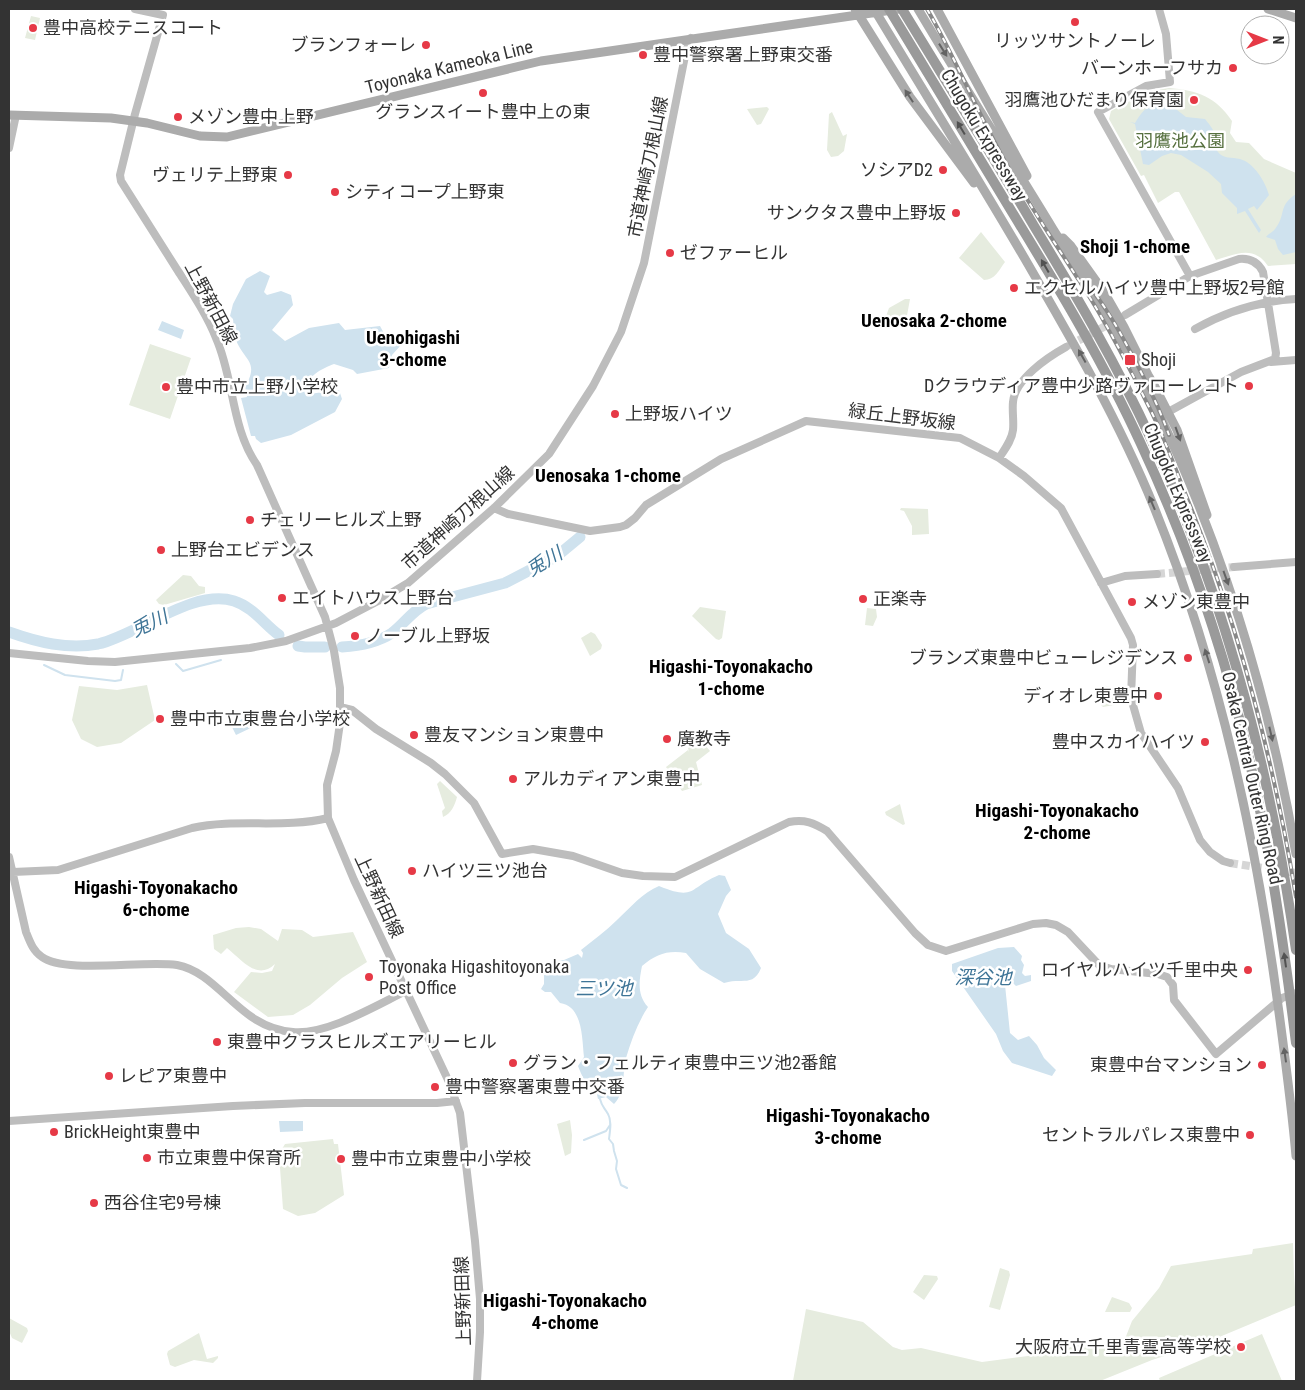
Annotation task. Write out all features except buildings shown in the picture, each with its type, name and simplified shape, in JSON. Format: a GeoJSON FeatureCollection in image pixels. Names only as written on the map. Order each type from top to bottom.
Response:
{"type":"FeatureCollection","features":[{"type":"Feature","properties":{"kind":"highway","name":"Chugoku Expressway"},"geometry":{"type":"LineString","coordinates":[[889,9],[1083,331],[1140,442],[1177,528],[1214,630],[1242,730],[1271,872],[1296,1043]]}},
{"type":"Feature","properties":{"kind":"highway","name":"Chugoku Expressway"},"geometry":{"type":"LineString","coordinates":[[901,9],[1095,329],[1152,439],[1187,520],[1223,619],[1249,710],[1274,817],[1296,950]]}},
{"type":"Feature","properties":{"kind":"main road","name":"Osaka Central Outer Ring Road"},"geometry":{"type":"LineString","coordinates":[[874,9],[1075,344],[1129,449],[1154,506],[1213,674],[1240,782],[1280,1000],[1296,1156]]}},
{"type":"Feature","properties":{"kind":"main road","name":"Toyonaka Kameoka Line"},"geometry":{"type":"LineString","coordinates":[[13,115],[94,116],[134,121],[200,136],[227,137],[541,60],[858,13],[901,9]]}},
{"type":"Feature","properties":{"kind":"main road","name":"Osaka Central Outer Ring Road"},"geometry":{"type":"LineString","coordinates":[[918,9],[1108,317],[1153,403],[1218,556],[1240,622],[1256,676],[1279,768],[1296,854]]}},
{"type":"Feature","properties":{"kind":"main road"},"geometry":{"type":"LineString","coordinates":[[937,9],[1019,161],[1042,210]]}},
{"type":"Feature","properties":{"kind":"main road"},"geometry":{"type":"LineString","coordinates":[[1268,9],[1296,18]]}},
{"type":"Feature","properties":{"kind":"main road"},"geometry":{"type":"LineString","coordinates":[[858,13],[910,98],[1001,219]]}},
{"type":"Feature","properties":{"kind":"main road"},"geometry":{"type":"LineString","coordinates":[[1054,230],[1071,246],[1104,292],[1168,412],[1204,502],[1218,556]]}},
{"type":"Feature","properties":{"kind":"street","name":"上野新田線"},"geometry":{"type":"LineString","coordinates":[[135,9],[163,15],[120,175],[121,181],[195,298],[216,337],[246,443],[328,626],[340,688],[336,751],[327,786],[328,818],[449,1082],[460,1113],[480,1299],[480,1364],[477,1381]]}},
{"type":"Feature","properties":{"kind":"street"},"geometry":{"type":"LineString","coordinates":[[1159,9],[1166,34],[1170,82],[1146,86],[1098,112],[1190,276]]}},
{"type":"Feature","properties":{"kind":"street","name":"市道神崎刀根山線"},"geometry":{"type":"LineString","coordinates":[[9,653],[97,662],[130,661],[266,646],[300,637],[378,602],[408,583],[494,508],[549,454],[593,386],[622,332],[644,263],[686,51],[691,38]]}},
{"type":"Feature","properties":{"kind":"street"},"geometry":{"type":"LineString","coordinates":[[9,148],[13,115]]}},
{"type":"Feature","properties":{"kind":"street"},"geometry":{"type":"LineString","coordinates":[[1125,315],[1190,276],[1239,260],[1250,260],[1258,264],[1263,272],[1276,356],[1271,362]]}},
{"type":"Feature","properties":{"kind":"street"},"geometry":{"type":"LineString","coordinates":[[1195,329],[1229,312],[1268,302],[1296,299]]}},
{"type":"Feature","properties":{"kind":"street"},"geometry":{"type":"LineString","coordinates":[[999,458],[1009,443],[1013,431],[1012,400],[1019,387],[1043,362],[1066,347]]}},
{"type":"Feature","properties":{"kind":"street"},"geometry":{"type":"LineString","coordinates":[[1168,412],[1240,372],[1271,362],[1296,360]]}},
{"type":"Feature","properties":{"kind":"street","name":"緑丘上野坂線"},"geometry":{"type":"LineString","coordinates":[[494,508],[508,514],[590,531],[626,525],[646,505],[721,459],[806,421],[960,438],[999,458],[1024,476],[1061,508],[1131,638],[1133,645],[1130,698],[1140,733],[1178,788],[1200,840],[1210,852],[1223,861],[1230,863]]}},
{"type":"Feature","properties":{"kind":"street"},"geometry":{"type":"LineString","coordinates":[[1234,567],[1296,562]]}},
{"type":"Feature","properties":{"kind":"street"},"geometry":{"type":"LineString","coordinates":[[1101,583],[1124,576],[1157,574]]}},
{"type":"Feature","properties":{"kind":"street"},"geometry":{"type":"LineString","coordinates":[[340,707],[352,710],[376,729],[431,763],[445,774],[474,803],[502,854],[533,849],[573,856],[622,874],[675,877],[790,822],[799,820],[809,821],[827,831],[915,933],[928,945],[946,951],[1033,924],[1046,923],[1056,926],[1072,935],[1099,965],[1111,969],[1158,974],[1167,978],[1173,985],[1174,1000],[1216,1054],[1280,1000],[1296,993]]}},
{"type":"Feature","properties":{"kind":"street"},"geometry":{"type":"LineString","coordinates":[[13,872],[58,870],[192,828],[215,824],[303,823],[328,818]]}},
{"type":"Feature","properties":{"kind":"street"},"geometry":{"type":"LineString","coordinates":[[9,857],[30,944],[42,957],[51,962],[70,965],[164,964],[183,967],[202,976],[256,1021],[274,1029],[293,1032],[321,1029],[406,991]]}},
{"type":"Feature","properties":{"kind":"street"},"geometry":{"type":"LineString","coordinates":[[9,1121],[233,1106],[314,1103],[437,1103],[456,1101]]}},
{"type":"Feature","properties":{"kind":"green space","name":"豊中高校テニスコート"},"geometry":{"type":"Polygon","coordinates":[[[31,16],[40,18],[35,40],[25,38],[31,16]]]}},
{"type":"Feature","properties":{"kind":"green space","name":"羽鷹池公園"},"geometry":{"type":"Polygon","coordinates":[[[1169,88],[1205,96],[1219,106],[1232,121],[1230,133],[1236,142],[1249,143],[1264,159],[1296,173],[1296,264],[1268,266],[1263,259],[1251,253],[1231,255],[1216,260],[1179,192],[1175,192],[1158,203],[1144,175],[1141,176],[1109,119],[1111,111],[1146,92],[1169,88]]]}},
{"type":"Feature","properties":{"kind":"green space"},"geometry":{"type":"Polygon","coordinates":[[[767,107],[769,109],[761,124],[757,125],[747,109],[767,107]]]}},
{"type":"Feature","properties":{"kind":"green space"},"geometry":{"type":"Polygon","coordinates":[[[832,112],[843,136],[847,134],[844,151],[838,156],[831,157],[827,150],[829,114],[832,112]]]}},
{"type":"Feature","properties":{"kind":"green space"},"geometry":{"type":"Polygon","coordinates":[[[981,232],[1005,262],[999,271],[988,280],[984,280],[959,258],[981,232]]]}},
{"type":"Feature","properties":{"kind":"green space"},"geometry":{"type":"Polygon","coordinates":[[[905,299],[910,299],[906,321],[885,319],[889,308],[905,299]]]}},
{"type":"Feature","properties":{"kind":"green space"},"geometry":{"type":"Polygon","coordinates":[[[150,344],[191,358],[170,419],[129,405],[150,344]]]}},
{"type":"Feature","properties":{"kind":"green space"},"geometry":{"type":"Polygon","coordinates":[[[901,508],[928,509],[929,534],[912,535],[912,526],[904,511],[900,510],[901,508]]]}},
{"type":"Feature","properties":{"kind":"green space"},"geometry":{"type":"Polygon","coordinates":[[[183,575],[191,576],[199,586],[205,587],[205,593],[164,605],[159,604],[156,600],[183,575]]]}},
{"type":"Feature","properties":{"kind":"green space"},"geometry":{"type":"Polygon","coordinates":[[[700,607],[726,611],[722,638],[719,640],[692,616],[700,607]]]}},
{"type":"Feature","properties":{"kind":"green space"},"geometry":{"type":"Polygon","coordinates":[[[867,608],[876,609],[877,617],[873,626],[865,625],[867,608]]]}},
{"type":"Feature","properties":{"kind":"green space"},"geometry":{"type":"Polygon","coordinates":[[[591,632],[595,634],[602,645],[601,649],[590,656],[581,638],[591,632]]]}},
{"type":"Feature","properties":{"kind":"green space"},"geometry":{"type":"Polygon","coordinates":[[[147,685],[155,720],[121,743],[97,747],[81,739],[72,720],[79,686],[117,690],[147,685]]]}},
{"type":"Feature","properties":{"kind":"green space"},"geometry":{"type":"Polygon","coordinates":[[[1102,685],[1124,690],[1123,700],[1120,704],[1103,707],[1101,705],[1102,685]]]}},
{"type":"Feature","properties":{"kind":"green space"},"geometry":{"type":"Polygon","coordinates":[[[700,739],[710,751],[696,762],[702,785],[682,791],[666,767],[688,750],[689,752],[688,748],[700,739]]]}},
{"type":"Feature","properties":{"kind":"green space"},"geometry":{"type":"Polygon","coordinates":[[[440,781],[457,797],[452,809],[443,817],[442,811],[445,808],[437,784],[440,781]]]}},
{"type":"Feature","properties":{"kind":"green space"},"geometry":{"type":"Polygon","coordinates":[[[900,804],[905,824],[903,825],[886,815],[885,812],[900,804]]]}},
{"type":"Feature","properties":{"kind":"green space"},"geometry":{"type":"Polygon","coordinates":[[[249,927],[261,929],[278,941],[282,929],[302,930],[313,937],[353,932],[367,962],[342,978],[310,1005],[293,1015],[268,1017],[234,992],[251,972],[262,973],[272,971],[275,964],[268,969],[256,970],[244,963],[227,948],[221,954],[214,949],[213,935],[236,928],[249,927]]]}},
{"type":"Feature","properties":{"kind":"green space"},"geometry":{"type":"Polygon","coordinates":[[[570,1120],[572,1135],[571,1153],[565,1156],[557,1124],[570,1120]]]}},
{"type":"Feature","properties":{"kind":"green space"},"geometry":{"type":"Polygon","coordinates":[[[333,1139],[334,1144],[338,1144],[344,1195],[315,1213],[298,1216],[283,1209],[279,1154],[285,1144],[333,1139]]]}},
{"type":"Feature","properties":{"kind":"green space"},"geometry":{"type":"Polygon","coordinates":[[[1293,1243],[1296,1305],[1205,1343],[1152,1360],[1100,1381],[793,1381],[806,1309],[863,1322],[893,1347],[902,1350],[921,1348],[982,1362],[1036,1355],[1083,1344],[1123,1344],[1132,1321],[1159,1288],[1171,1266],[1252,1254],[1253,1249],[1293,1243]]]}},
{"type":"Feature","properties":{"kind":"green space"},"geometry":{"type":"Polygon","coordinates":[[[1000,1268],[1009,1271],[1010,1275],[1000,1310],[989,1307],[1000,1268]]]}},
{"type":"Feature","properties":{"kind":"green space"},"geometry":{"type":"Polygon","coordinates":[[[924,1275],[937,1276],[938,1279],[924,1300],[913,1292],[924,1275]]]}},
{"type":"Feature","properties":{"kind":"green space"},"geometry":{"type":"Polygon","coordinates":[[[1112,1297],[1129,1303],[1132,1308],[1130,1312],[1105,1312],[1112,1297]]]}},
{"type":"Feature","properties":{"kind":"green space"},"geometry":{"type":"Polygon","coordinates":[[[9,1318],[27,1328],[28,1331],[22,1343],[12,1338],[9,1331],[9,1318]]]}},
{"type":"Feature","properties":{"kind":"green space"},"geometry":{"type":"Polygon","coordinates":[[[199,1333],[207,1359],[218,1356],[218,1358],[213,1363],[194,1360],[175,1367],[170,1365],[168,1351],[199,1333]]]}},
{"type":"Feature","properties":{"kind":"green space"},"geometry":{"type":"Polygon","coordinates":[[[1262,1334],[1282,1381],[1160,1381],[1159,1378],[1262,1334]]]}},
{"type":"Feature","properties":{"kind":"water"},"geometry":{"type":"Polygon","coordinates":[[[1163,103],[1172,106],[1186,117],[1205,119],[1215,135],[1216,150],[1225,157],[1245,161],[1258,173],[1269,195],[1257,210],[1254,206],[1248,209],[1261,230],[1259,233],[1245,211],[1237,214],[1237,208],[1222,193],[1221,184],[1208,172],[1181,155],[1171,153],[1162,156],[1149,165],[1143,164],[1135,124],[1130,122],[1135,123],[1143,111],[1149,107],[1163,103]]]}},
{"type":"Feature","properties":{"kind":"water"},"geometry":{"type":"Polygon","coordinates":[[[1296,194],[1296,252],[1283,255],[1278,249],[1275,240],[1266,237],[1279,224],[1286,203],[1296,194]]]}},
{"type":"Feature","properties":{"kind":"water"},"geometry":{"type":"Polygon","coordinates":[[[260,271],[270,276],[264,292],[267,295],[281,291],[291,295],[293,305],[272,330],[285,341],[309,328],[339,323],[345,330],[380,326],[386,337],[401,345],[392,355],[389,368],[357,374],[353,370],[334,364],[315,374],[308,381],[305,391],[309,394],[339,390],[342,399],[335,412],[291,435],[261,443],[255,436],[251,436],[241,398],[247,397],[245,387],[251,372],[251,366],[236,340],[233,319],[230,316],[233,304],[246,279],[260,271]]]}},
{"type":"Feature","properties":{"kind":"water"},"geometry":{"type":"Polygon","coordinates":[[[162,321],[184,330],[181,339],[158,330],[162,321]]]}},
{"type":"Feature","properties":{"kind":"water"},"geometry":{"type":"Polygon","coordinates":[[[252,714],[257,725],[236,735],[231,725],[252,714]]]}},
{"type":"Feature","properties":{"kind":"water","name":"三ツ池"},"geometry":{"type":"Polygon","coordinates":[[[719,875],[725,876],[731,890],[726,896],[718,914],[726,933],[749,949],[761,968],[758,974],[750,980],[724,983],[700,969],[686,953],[680,952],[662,954],[647,962],[642,966],[640,993],[648,1007],[638,1025],[628,1052],[620,1094],[614,1104],[606,1097],[598,1099],[596,1090],[587,1083],[578,1066],[584,1057],[582,1033],[577,1017],[568,1005],[560,1003],[551,992],[545,992],[541,989],[544,984],[544,963],[564,960],[578,954],[582,958],[583,953],[581,950],[642,896],[653,889],[659,886],[686,893],[719,875]]]}},
{"type":"Feature","properties":{"kind":"water","name":"深谷池"},"geometry":{"type":"Polygon","coordinates":[[[1014,947],[1022,956],[1021,960],[1024,965],[1022,973],[1025,976],[1031,975],[1031,981],[1016,986],[1013,983],[1005,985],[1010,1033],[1018,1040],[1029,1036],[1037,1045],[1044,1058],[1056,1070],[1052,1076],[1012,1063],[1003,1051],[996,1034],[952,971],[952,964],[998,948],[1014,947]]]}},
{"type":"Feature","properties":{"kind":"water"},"geometry":{"type":"Polygon","coordinates":[[[279,1121],[303,1121],[303,1131],[280,1132],[279,1121]]]}},
{"type":"Feature","properties":{"kind":"waterway","name":"兎川"},"geometry":{"type":"LineString","coordinates":[[342,647],[368,643],[392,633],[416,610],[426,604],[505,583],[557,556],[580,537]]}},
{"type":"Feature","properties":{"kind":"waterway","name":"兎川"},"geometry":{"type":"LineString","coordinates":[[9,632],[53,644],[87,646],[114,639],[183,607],[201,601],[218,599],[234,601],[247,607],[279,635]]}},
{"type":"Feature","properties":{"kind":"waterway","name":"兎川"},"geometry":{"type":"LineString","coordinates":[[298,646],[325,647]]}},
{"type":"Feature","properties":{"kind":"waterway"},"geometry":{"type":"LineString","coordinates":[[176,664],[183,671],[221,660]]}},
{"type":"Feature","properties":{"kind":"waterway"},"geometry":{"type":"LineString","coordinates":[[44,665],[65,675],[115,681],[121,680],[123,670]]}},
{"type":"Feature","properties":{"kind":"waterway"},"geometry":{"type":"LineString","coordinates":[[600,1099],[610,1120],[609,1139],[613,1144],[617,1161],[616,1169],[621,1185],[627,1188]]}},
{"type":"Feature","properties":{"kind":"waterway"},"geometry":{"type":"LineString","coordinates":[[584,1140],[606,1131],[610,1125]]}},
{"type":"Feature","properties":{"kind":"tunnel"},"geometry":{"type":"LineString","coordinates":[[1068,346],[1115,321]]}},
{"type":"Feature","properties":{"kind":"tunnel"},"geometry":{"type":"LineString","coordinates":[[1157,574],[1234,567]]}},
{"type":"Feature","properties":{"kind":"tunnel"},"geometry":{"type":"LineString","coordinates":[[1230,863],[1296,873]]}},
{"type":"Feature","properties":{"kind":"railway"},"geometry":{"type":"LineString","coordinates":[[927,9],[1007,165],[1116,342],[1167,446],[1207,551],[1239,648],[1266,746],[1296,897]]}},
{"type":"Feature","properties":{"kind":"railway"},"geometry":{"type":"LineString","coordinates":[[1089,286],[1107,310],[1127,346],[1152,394],[1169,435]]}},
{"type":"Feature","properties":{"kind":"place","name":"リッツサントノーレ"},"geometry":{"type":"Point","coordinates":[1075,22]}},
{"type":"Feature","properties":{"kind":"place","name":"豊中高校テニスコート"},"geometry":{"type":"Point","coordinates":[33,28]}},
{"type":"Feature","properties":{"kind":"place","name":"ブランフォーレ"},"geometry":{"type":"Point","coordinates":[426,45]}},
{"type":"Feature","properties":{"kind":"place","name":"豊中警察署上野東交番"},"geometry":{"type":"Point","coordinates":[643,55]}},
{"type":"Feature","properties":{"kind":"place","name":"バーンホーフサカ"},"geometry":{"type":"Point","coordinates":[1233,68]}},
{"type":"Feature","properties":{"kind":"place","name":"グランスイート豊中上の東"},"geometry":{"type":"Point","coordinates":[483,93]}},
{"type":"Feature","properties":{"kind":"place","name":"羽鷹池ひだまり保育園"},"geometry":{"type":"Point","coordinates":[1194,100]}},
{"type":"Feature","properties":{"kind":"place","name":"メゾン豊中上野"},"geometry":{"type":"Point","coordinates":[178,117]}},
{"type":"Feature","properties":{"kind":"place","name":"ソシアD2"},"geometry":{"type":"Point","coordinates":[943,170]}},
{"type":"Feature","properties":{"kind":"place","name":"ヴェリテ上野東"},"geometry":{"type":"Point","coordinates":[288,175]}},
{"type":"Feature","properties":{"kind":"place","name":"シティコープ上野東"},"geometry":{"type":"Point","coordinates":[335,192]}},
{"type":"Feature","properties":{"kind":"place","name":"サンクタス豊中上野坂"},"geometry":{"type":"Point","coordinates":[956,213]}},
{"type":"Feature","properties":{"kind":"place","name":"ゼファーヒル"},"geometry":{"type":"Point","coordinates":[670,253]}},
{"type":"Feature","properties":{"kind":"place","name":"エクセルハイツ豊中上野坂2号館"},"geometry":{"type":"Point","coordinates":[1014,288]}},
{"type":"Feature","properties":{"kind":"place","name":"Shoji"},"geometry":{"type":"Point","coordinates":[1130,360]}},
{"type":"Feature","properties":{"kind":"place","name":"Dクラウディア豊中少路ヴァローレコト"},"geometry":{"type":"Point","coordinates":[1249,386]}},
{"type":"Feature","properties":{"kind":"place","name":"豊中市立上野小学校"},"geometry":{"type":"Point","coordinates":[166,387]}},
{"type":"Feature","properties":{"kind":"place","name":"上野坂ハイツ"},"geometry":{"type":"Point","coordinates":[615,414]}},
{"type":"Feature","properties":{"kind":"place","name":"チェリーヒルズ上野"},"geometry":{"type":"Point","coordinates":[250,520]}},
{"type":"Feature","properties":{"kind":"place","name":"上野台エビデンス"},"geometry":{"type":"Point","coordinates":[161,550]}},
{"type":"Feature","properties":{"kind":"place","name":"エイトハウス上野台"},"geometry":{"type":"Point","coordinates":[282,598]}},
{"type":"Feature","properties":{"kind":"place","name":"正楽寺"},"geometry":{"type":"Point","coordinates":[863,599]}},
{"type":"Feature","properties":{"kind":"place","name":"メゾン東豊中"},"geometry":{"type":"Point","coordinates":[1132,602]}},
{"type":"Feature","properties":{"kind":"place","name":"ノーブル上野坂"},"geometry":{"type":"Point","coordinates":[355,636]}},
{"type":"Feature","properties":{"kind":"place","name":"ブランズ東豊中ビューレジデンス"},"geometry":{"type":"Point","coordinates":[1188,658]}},
{"type":"Feature","properties":{"kind":"place","name":"ディオレ東豊中"},"geometry":{"type":"Point","coordinates":[1158,696]}},
{"type":"Feature","properties":{"kind":"place","name":"豊中市立東豊台小学校"},"geometry":{"type":"Point","coordinates":[160,719]}},
{"type":"Feature","properties":{"kind":"place","name":"豊友マンション東豊中"},"geometry":{"type":"Point","coordinates":[414,735]}},
{"type":"Feature","properties":{"kind":"place","name":"廣教寺"},"geometry":{"type":"Point","coordinates":[667,739]}},
{"type":"Feature","properties":{"kind":"place","name":"豊中スカイハイツ"},"geometry":{"type":"Point","coordinates":[1205,742]}},
{"type":"Feature","properties":{"kind":"place","name":"アルカディアン東豊中"},"geometry":{"type":"Point","coordinates":[513,779]}},
{"type":"Feature","properties":{"kind":"place","name":"ハイツ三ツ池台"},"geometry":{"type":"Point","coordinates":[412,871]}},
{"type":"Feature","properties":{"kind":"place","name":"ロイヤルハイツ千里中央"},"geometry":{"type":"Point","coordinates":[1248,970]}},
{"type":"Feature","properties":{"kind":"place","name":"Toyonaka Higashitoyonaka Post Office"},"geometry":{"type":"Point","coordinates":[369,977]}},
{"type":"Feature","properties":{"kind":"place","name":"東豊中クラスヒルズエアリーヒル"},"geometry":{"type":"Point","coordinates":[217,1042]}},
{"type":"Feature","properties":{"kind":"place","name":"グラン・フェルティ東豊中三ツ池2番館"},"geometry":{"type":"Point","coordinates":[513,1063]}},
{"type":"Feature","properties":{"kind":"place","name":"東豊中台マンション"},"geometry":{"type":"Point","coordinates":[1262,1065]}},
{"type":"Feature","properties":{"kind":"place","name":"レピア東豊中"},"geometry":{"type":"Point","coordinates":[109,1076]}},
{"type":"Feature","properties":{"kind":"place","name":"豊中警察署東豊中交番"},"geometry":{"type":"Point","coordinates":[435,1087]}},
{"type":"Feature","properties":{"kind":"place","name":"BrickHeight東豊中"},"geometry":{"type":"Point","coordinates":[54,1132]}},
{"type":"Feature","properties":{"kind":"place","name":"セントラルパレス東豊中"},"geometry":{"type":"Point","coordinates":[1250,1135]}},
{"type":"Feature","properties":{"kind":"place","name":"市立東豊中保育所"},"geometry":{"type":"Point","coordinates":[147,1158]}},
{"type":"Feature","properties":{"kind":"place","name":"豊中市立東豊中小学校"},"geometry":{"type":"Point","coordinates":[341,1159]}},
{"type":"Feature","properties":{"kind":"place","name":"西谷住宅9号棟"},"geometry":{"type":"Point","coordinates":[94,1203]}},
{"type":"Feature","properties":{"kind":"place","name":"大阪府立千里青雲高等学校"},"geometry":{"type":"Point","coordinates":[1241,1347]}},
{"type":"Feature","properties":{"kind":"district","name":"Shoji 1-chome"},"geometry":{"type":"Point","coordinates":[1135,246]}},
{"type":"Feature","properties":{"kind":"district","name":"Uenosaka 2-chome"},"geometry":{"type":"Point","coordinates":[934,320]}},
{"type":"Feature","properties":{"kind":"district","name":"Uenohigashi 3-chome"},"geometry":{"type":"Point","coordinates":[413,348]}},
{"type":"Feature","properties":{"kind":"district","name":"Uenosaka 1-chome"},"geometry":{"type":"Point","coordinates":[608,475]}},
{"type":"Feature","properties":{"kind":"district","name":"Higashi-Toyonakacho 1-chome"},"geometry":{"type":"Point","coordinates":[731,677]}},
{"type":"Feature","properties":{"kind":"district","name":"Higashi-Toyonakacho 2-chome"},"geometry":{"type":"Point","coordinates":[1057,821]}},
{"type":"Feature","properties":{"kind":"district","name":"Higashi-Toyonakacho 6-chome"},"geometry":{"type":"Point","coordinates":[156,898]}},
{"type":"Feature","properties":{"kind":"district","name":"Higashi-Toyonakacho 3-chome"},"geometry":{"type":"Point","coordinates":[848,1126]}},
{"type":"Feature","properties":{"kind":"district","name":"Higashi-Toyonakacho 4-chome"},"geometry":{"type":"Point","coordinates":[565,1311]}}]}
